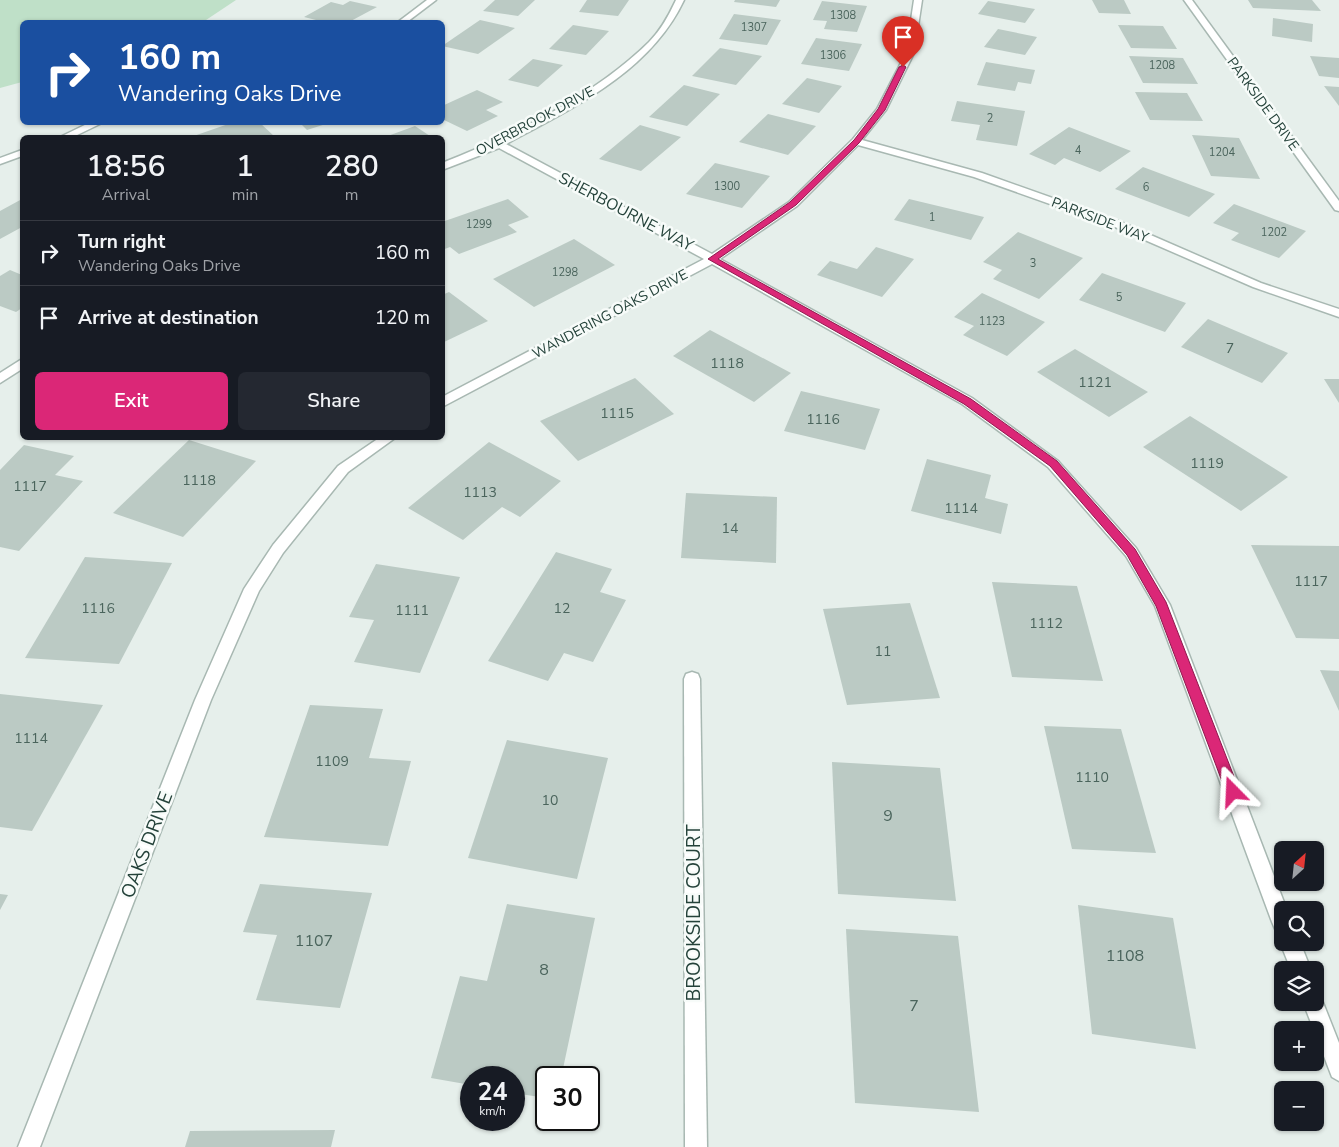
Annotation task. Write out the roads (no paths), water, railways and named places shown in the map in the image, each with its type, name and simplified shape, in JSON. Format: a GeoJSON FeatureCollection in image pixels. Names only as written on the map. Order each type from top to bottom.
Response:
{"type":"FeatureCollection","features":[{"type":"Feature","properties":{"kind":"street"},"geometry":{"type":"LineString","coordinates":[[405,20],[432,0]]}},
{"type":"Feature","properties":{"kind":"street","name":"OVERBROOK DRIVE"},"geometry":{"type":"LineString","coordinates":[[445,167],[499,144],[591,94],[653,43],[671,19],[680,0]]}},
{"type":"Feature","properties":{"kind":"street","name":"WANDERING OAKS DRIVE"},"geometry":{"type":"LineString","coordinates":[[445,401],[712,259],[793,204],[856,141],[881,110],[910,53],[918,0]]}},
{"type":"Feature","properties":{"kind":"street","name":"PARKSIDE DRIVE"},"geometry":{"type":"LineString","coordinates":[[1188,0],[1339,208]]}},
{"type":"Feature","properties":{"kind":"street"},"geometry":{"type":"LineString","coordinates":[[69,135],[93,125]]}},
{"type":"Feature","properties":{"kind":"street","name":"PARKSIDE WAY"},"geometry":{"type":"LineString","coordinates":[[856,141],[978,175],[1119,225],[1257,284],[1339,313]]}},
{"type":"Feature","properties":{"kind":"street","name":"SHERBOURNE WAY"},"geometry":{"type":"LineString","coordinates":[[499,144],[712,259],[967,401],[1054,464],[1131,552],[1162,606],[1274,901]]}},
{"type":"Feature","properties":{"kind":"street"},"geometry":{"type":"LineString","coordinates":[[0,161],[20,154]]}},
{"type":"Feature","properties":{"kind":"street"},"geometry":{"type":"LineString","coordinates":[[0,379],[20,364]]}},
{"type":"Feature","properties":{"kind":"street","name":"OAKS DRIVE"},"geometry":{"type":"LineString","coordinates":[[29,1147],[203,700],[252,589],[278,548],[343,469],[385,440]]}},
{"type":"Feature","properties":{"kind":"street","name":"BROOKSIDE COURT"},"geometry":{"type":"LineString","coordinates":[[692,679],[696,1147]]}},
{"type":"Feature","properties":{"kind":"street"},"geometry":{"type":"LineString","coordinates":[[1316,1011],[1339,1070]]}}]}
